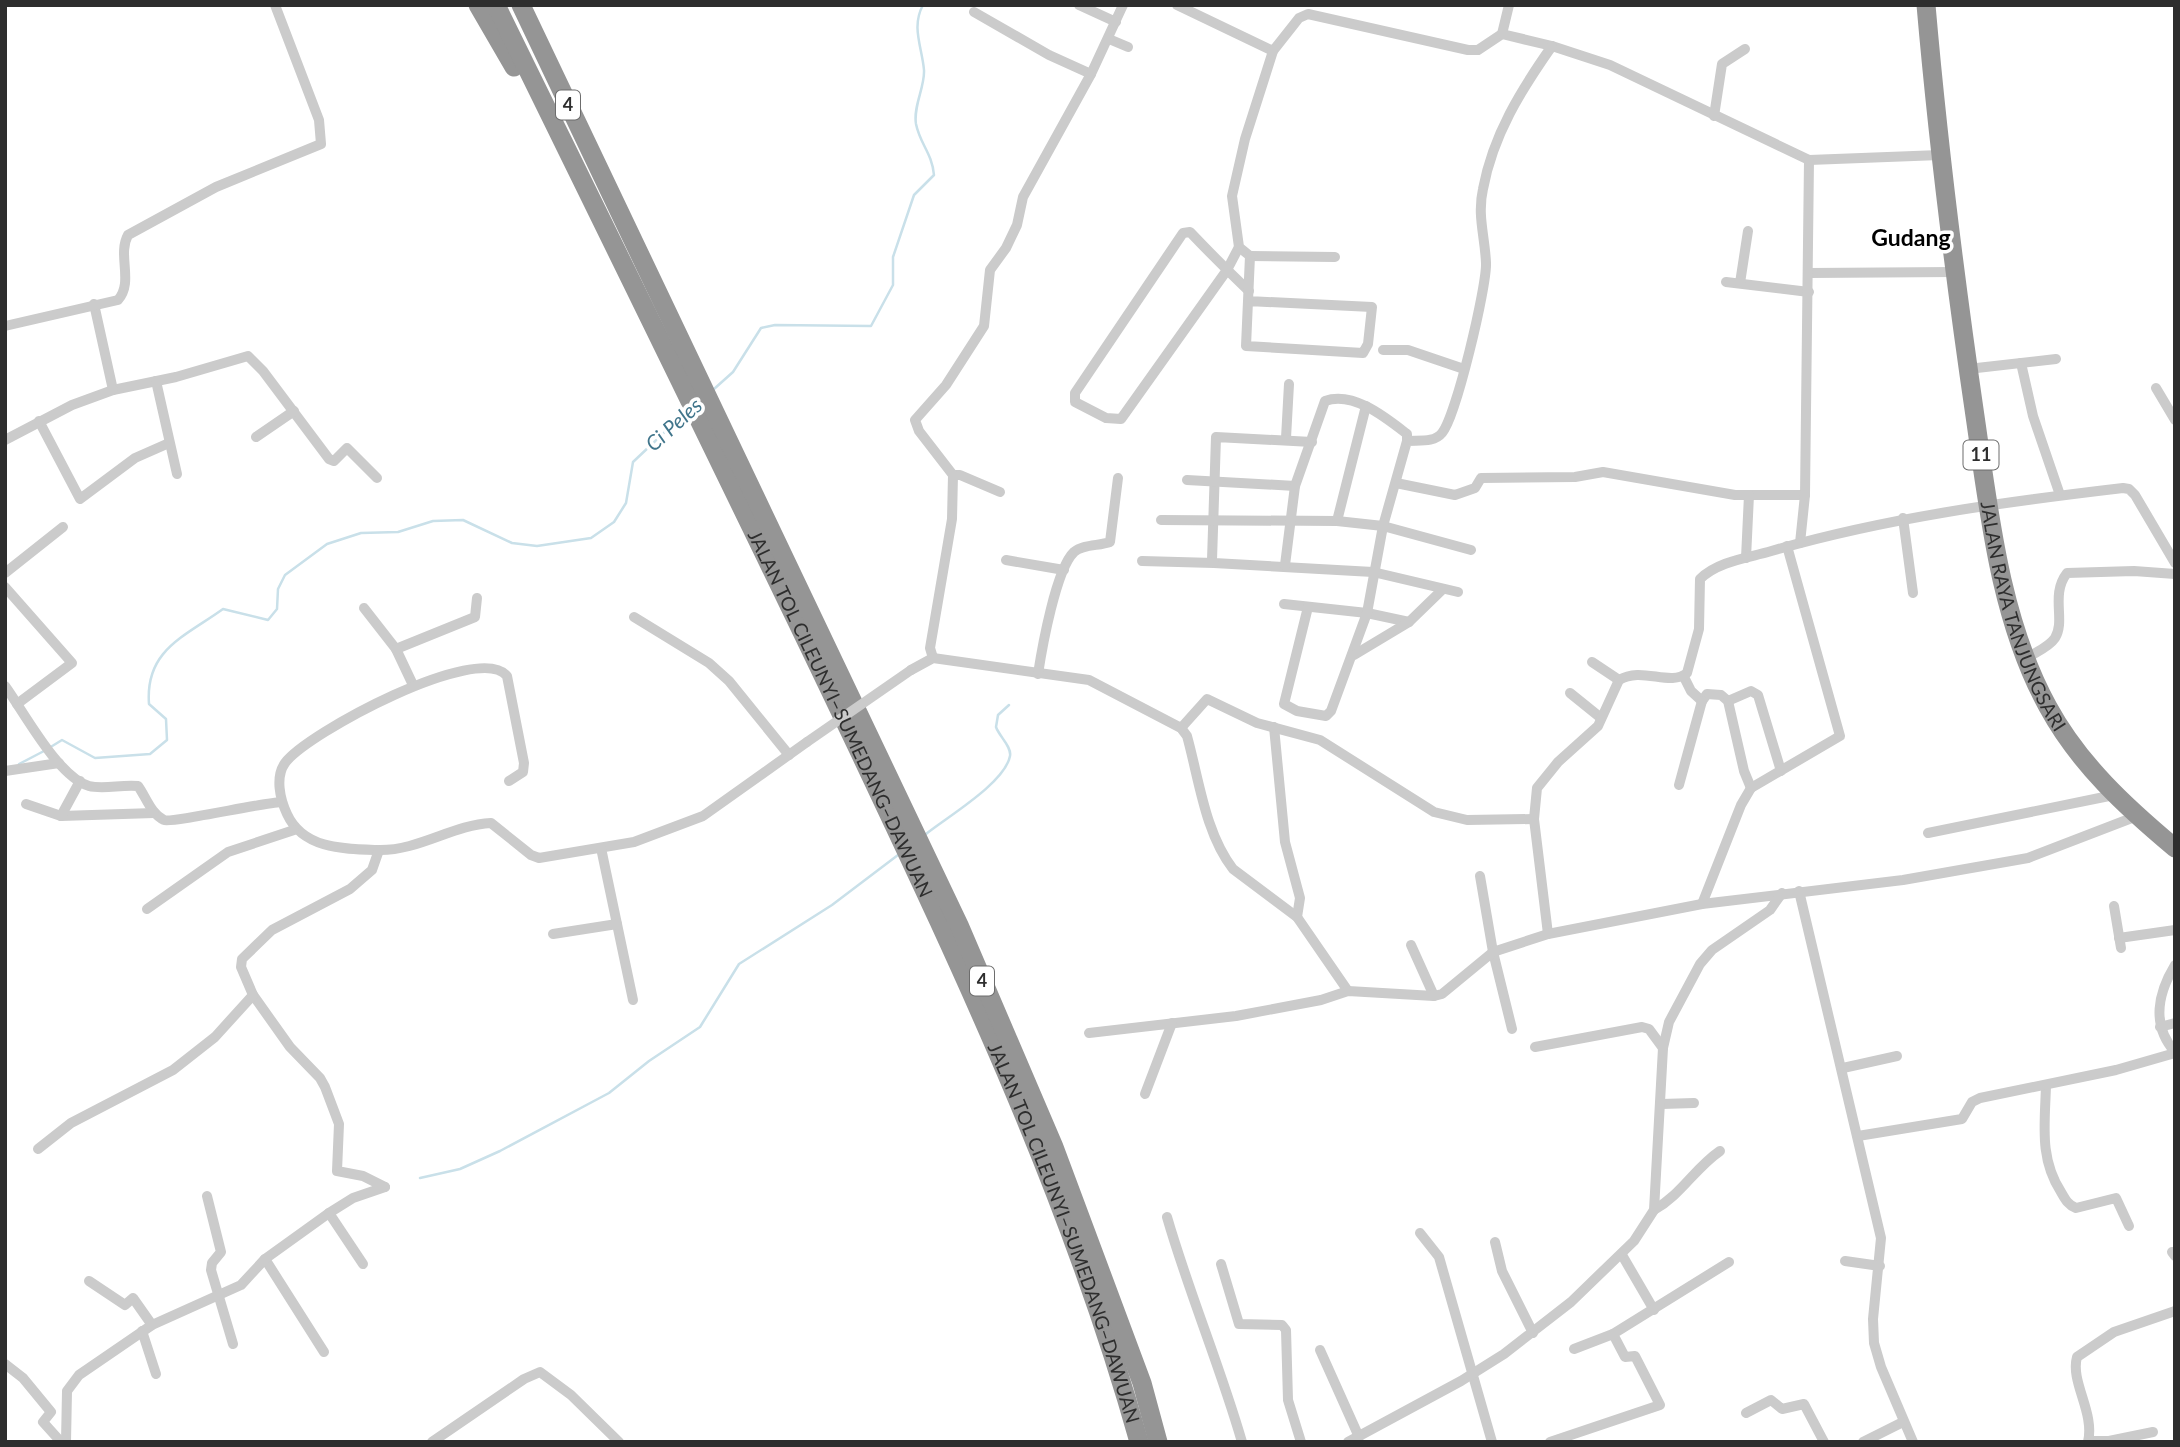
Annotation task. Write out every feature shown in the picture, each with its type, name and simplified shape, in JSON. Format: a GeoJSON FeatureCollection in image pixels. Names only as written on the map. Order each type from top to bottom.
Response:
{"type":"FeatureCollection","features":[{"type":"Feature","properties":{"kind":"highway"},"geometry":{"type":"LineString","coordinates":[[478,5],[566,148]]}},
{"type":"Feature","properties":{"kind":"highway","name":"JALAN TOL CILEUNYI–SUMEDANG–DAWUAN"},"geometry":{"type":"LineString","coordinates":[[496,5],[599,216],[828,653],[959,926],[1049,1135],[1142,1383],[1158,1442]]}},
{"type":"Feature","properties":{"kind":"highway","name":"JALAN TOL CILEUNYI–SUMEDANG–DAWUAN"},"geometry":{"type":"LineString","coordinates":[[521,5],[616,204],[767,537],[1040,1152],[1124,1388],[1139,1442]]}},
{"type":"Feature","properties":{"kind":"highway","name":"JALAN RAYA TANJUNGSARI"},"geometry":{"type":"LineString","coordinates":[[1926,5],[1954,272],[1988,508],[2001,570],[2027,658],[2046,704],[2059,726],[2079,755],[2114,795],[2175,848]]}},
{"type":"Feature","properties":{"kind":"street"},"geometry":{"type":"LineString","coordinates":[[5,326],[118,300],[125,291],[124,247],[128,235],[216,187],[321,144],[319,120],[275,5]]}},
{"type":"Feature","properties":{"kind":"street"},"geometry":{"type":"LineString","coordinates":[[1079,5],[1116,22]]}},
{"type":"Feature","properties":{"kind":"street"},"geometry":{"type":"LineString","coordinates":[[933,658],[930,648],[952,519],[953,475],[919,430],[915,420],[946,385],[984,326],[990,270],[1017,225],[1023,197],[1110,39],[1123,5]]}},
{"type":"Feature","properties":{"kind":"street"},"geometry":{"type":"LineString","coordinates":[[1177,5],[1273,51]]}},
{"type":"Feature","properties":{"kind":"street"},"geometry":{"type":"LineString","coordinates":[[1251,256],[1249,296],[1245,342],[1249,348],[1363,354],[1368,344],[1372,307],[1249,296],[1227,270],[1190,232],[1183,233],[1075,393],[1076,402],[1106,418],[1121,419],[1227,270],[1239,247],[1233,197],[1245,139],[1273,51],[1299,18],[1308,15],[1478,50],[1502,34],[1509,5]]}},
{"type":"Feature","properties":{"kind":"street"},"geometry":{"type":"LineString","coordinates":[[974,12],[1049,55],[1091,74]]}},
{"type":"Feature","properties":{"kind":"street"},"geometry":{"type":"LineString","coordinates":[[1502,34],[1552,46],[1610,65],[1810,160],[1940,155]]}},
{"type":"Feature","properties":{"kind":"street"},"geometry":{"type":"LineString","coordinates":[[1110,39],[1128,47]]}},
{"type":"Feature","properties":{"kind":"street"},"geometry":{"type":"LineString","coordinates":[[1407,441],[1435,439],[1444,432],[1480,308],[1486,265],[1480,215],[1482,189],[1495,146],[1517,97],[1552,46]]}},
{"type":"Feature","properties":{"kind":"street"},"geometry":{"type":"LineString","coordinates":[[1714,116],[1722,64],[1745,49]]}},
{"type":"Feature","properties":{"kind":"street"},"geometry":{"type":"LineString","coordinates":[[1800,543],[1805,495],[1810,160]]}},
{"type":"Feature","properties":{"kind":"street"},"geometry":{"type":"LineString","coordinates":[[1740,283],[1748,231]]}},
{"type":"Feature","properties":{"kind":"street"},"geometry":{"type":"LineString","coordinates":[[1239,247],[1251,256],[1335,257]]}},
{"type":"Feature","properties":{"kind":"street"},"geometry":{"type":"LineString","coordinates":[[1809,273],[1954,272]]}},
{"type":"Feature","properties":{"kind":"street"},"geometry":{"type":"LineString","coordinates":[[1726,282],[1808,292]]}},
{"type":"Feature","properties":{"kind":"street"},"geometry":{"type":"LineString","coordinates":[[94,304],[113,390]]}},
{"type":"Feature","properties":{"kind":"street"},"geometry":{"type":"LineString","coordinates":[[1383,350],[1408,350],[1464,369]]}},
{"type":"Feature","properties":{"kind":"street"},"geometry":{"type":"LineString","coordinates":[[5,440],[72,405],[113,390],[248,356],[332,461],[346,448],[377,478]]}},
{"type":"Feature","properties":{"kind":"street"},"geometry":{"type":"LineString","coordinates":[[1968,369],[2056,359]]}},
{"type":"Feature","properties":{"kind":"street"},"geometry":{"type":"LineString","coordinates":[[2021,363],[2033,416],[2060,495]]}},
{"type":"Feature","properties":{"kind":"street"},"geometry":{"type":"LineString","coordinates":[[156,381],[177,474]]}},
{"type":"Feature","properties":{"kind":"street"},"geometry":{"type":"LineString","coordinates":[[1286,438],[1289,384]]}},
{"type":"Feature","properties":{"kind":"street"},"geometry":{"type":"LineString","coordinates":[[2156,388],[2175,420]]}},
{"type":"Feature","properties":{"kind":"street"},"geometry":{"type":"LineString","coordinates":[[1285,565],[1294,485],[1326,400],[1338,399],[1366,406],[1407,433],[1383,526],[1367,613],[1354,655],[1329,714],[1323,716],[1286,707],[1284,694],[1308,607]]}},
{"type":"Feature","properties":{"kind":"street"},"geometry":{"type":"LineString","coordinates":[[1337,521],[1366,406]]}},
{"type":"Feature","properties":{"kind":"street"},"geometry":{"type":"LineString","coordinates":[[256,437],[294,411]]}},
{"type":"Feature","properties":{"kind":"street"},"geometry":{"type":"LineString","coordinates":[[39,421],[80,499],[135,457],[169,443]]}},
{"type":"Feature","properties":{"kind":"street"},"geometry":{"type":"LineString","coordinates":[[1214,563],[1217,436],[1286,438],[1312,442]]}},
{"type":"Feature","properties":{"kind":"street"},"geometry":{"type":"LineString","coordinates":[[1396,483],[1455,495],[1475,488],[1481,478],[1575,477],[1603,472],[1749,495],[1805,495]]}},
{"type":"Feature","properties":{"kind":"street"},"geometry":{"type":"LineString","coordinates":[[953,475],[960,475],[1000,492]]}},
{"type":"Feature","properties":{"kind":"street"},"geometry":{"type":"LineString","coordinates":[[1038,674],[1049,609],[1071,554],[1080,548],[1110,542],[1118,478]]}},
{"type":"Feature","properties":{"kind":"street"},"geometry":{"type":"LineString","coordinates":[[1187,480],[1294,485]]}},
{"type":"Feature","properties":{"kind":"street"},"geometry":{"type":"LineString","coordinates":[[1684,677],[1690,668],[1699,629],[1700,579],[1712,570],[1787,546],[1903,518],[1988,508],[2060,495],[2129,489],[2175,563]]}},
{"type":"Feature","properties":{"kind":"street"},"geometry":{"type":"LineString","coordinates":[[1746,558],[1749,495]]}},
{"type":"Feature","properties":{"kind":"street"},"geometry":{"type":"LineString","coordinates":[[1903,518],[1913,593]]}},
{"type":"Feature","properties":{"kind":"street"},"geometry":{"type":"LineString","coordinates":[[1161,520],[1337,521],[1383,526],[1471,550]]}},
{"type":"Feature","properties":{"kind":"street"},"geometry":{"type":"LineString","coordinates":[[5,573],[63,527]]}},
{"type":"Feature","properties":{"kind":"street"},"geometry":{"type":"LineString","coordinates":[[1702,904],[1741,805],[1751,788],[1838,740],[1841,731],[1787,546]]}},
{"type":"Feature","properties":{"kind":"street"},"geometry":{"type":"LineString","coordinates":[[1006,560],[1064,570]]}},
{"type":"Feature","properties":{"kind":"street"},"geometry":{"type":"LineString","coordinates":[[1142,561],[1285,565],[1373,572],[1458,592]]}},
{"type":"Feature","properties":{"kind":"street"},"geometry":{"type":"LineString","coordinates":[[2027,658],[2049,645],[2056,635],[2057,595],[2067,573],[2134,571],[2175,574]]}},
{"type":"Feature","properties":{"kind":"street"},"geometry":{"type":"LineString","coordinates":[[5,587],[72,663],[17,704]]}},
{"type":"Feature","properties":{"kind":"street"},"geometry":{"type":"LineString","coordinates":[[1354,655],[1409,622],[1443,589]]}},
{"type":"Feature","properties":{"kind":"street"},"geometry":{"type":"LineString","coordinates":[[396,649],[475,617],[477,598]]}},
{"type":"Feature","properties":{"kind":"street"},"geometry":{"type":"LineString","coordinates":[[1284,604],[1367,613],[1409,622]]}},
{"type":"Feature","properties":{"kind":"street"},"geometry":{"type":"LineString","coordinates":[[364,608],[396,649],[413,685]]}},
{"type":"Feature","properties":{"kind":"street"},"geometry":{"type":"LineString","coordinates":[[634,617],[709,663],[729,681],[789,755]]}},
{"type":"Feature","properties":{"kind":"street"},"geometry":{"type":"LineString","coordinates":[[509,781],[523,772],[524,768],[505,673],[495,669],[459,670],[413,685],[368,710],[327,728],[290,758],[280,777],[281,802],[294,830],[312,843],[379,850],[426,844],[491,823],[539,858],[634,842],[693,821],[911,670],[933,658],[1089,680],[1106,686],[1181,727],[1187,736],[1210,822],[1226,860],[1233,869],[1297,917],[1348,991]]}},
{"type":"Feature","properties":{"kind":"street"},"geometry":{"type":"LineString","coordinates":[[1592,662],[1619,680]]}},
{"type":"Feature","properties":{"kind":"street"},"geometry":{"type":"LineString","coordinates":[[1548,934],[1534,818],[1537,788],[1545,776],[1595,731],[1619,680],[1636,673],[1684,677]]}},
{"type":"Feature","properties":{"kind":"street"},"geometry":{"type":"LineString","coordinates":[[1684,677],[1691,691],[1702,701]]}},
{"type":"Feature","properties":{"kind":"street"},"geometry":{"type":"LineString","coordinates":[[5,686],[42,742],[80,781],[97,787],[138,786],[154,813],[168,821],[242,805],[281,802]]}},
{"type":"Feature","properties":{"kind":"street"},"geometry":{"type":"LineString","coordinates":[[1728,701],[1751,691],[1757,693],[1781,771]]}},
{"type":"Feature","properties":{"kind":"street"},"geometry":{"type":"LineString","coordinates":[[1570,693],[1601,719]]}},
{"type":"Feature","properties":{"kind":"street"},"geometry":{"type":"LineString","coordinates":[[1679,785],[1702,701],[1707,694],[1712,693],[1728,701]]}},
{"type":"Feature","properties":{"kind":"street"},"geometry":{"type":"LineString","coordinates":[[1181,727],[1205,699],[1257,723],[1320,740],[1434,813],[1449,818],[1534,818]]}},
{"type":"Feature","properties":{"kind":"street"},"geometry":{"type":"LineString","coordinates":[[1728,701],[1744,771],[1751,788]]}},
{"type":"Feature","properties":{"kind":"street"},"geometry":{"type":"LineString","coordinates":[[1274,727],[1285,842],[1300,898],[1297,917]]}},
{"type":"Feature","properties":{"kind":"street"},"geometry":{"type":"LineString","coordinates":[[5,771],[60,763]]}},
{"type":"Feature","properties":{"kind":"street"},"geometry":{"type":"LineString","coordinates":[[61,816],[80,781]]}},
{"type":"Feature","properties":{"kind":"street"},"geometry":{"type":"LineString","coordinates":[[1928,833],[2114,795]]}},
{"type":"Feature","properties":{"kind":"street"},"geometry":{"type":"LineString","coordinates":[[26,804],[61,816],[154,813]]}},
{"type":"Feature","properties":{"kind":"street"},"geometry":{"type":"LineString","coordinates":[[1089,1033],[1236,1016],[1321,1000],[1348,991],[1434,996],[1442,993],[1493,952],[1548,934],[1702,904],[1903,880],[2028,858],[2137,816]]}},
{"type":"Feature","properties":{"kind":"street"},"geometry":{"type":"LineString","coordinates":[[147,909],[228,852],[294,830]]}},
{"type":"Feature","properties":{"kind":"street"},"geometry":{"type":"LineString","coordinates":[[601,848],[633,1000]]}},
{"type":"Feature","properties":{"kind":"street"},"geometry":{"type":"LineString","coordinates":[[63,1442],[66,1398],[71,1383],[79,1375],[147,1328],[241,1284],[265,1259],[329,1213],[353,1198],[385,1186],[363,1176],[337,1171],[339,1124],[320,1078],[290,1048],[253,995],[241,967],[242,959],[257,941],[272,930],[350,889],[372,870],[379,850]]}},
{"type":"Feature","properties":{"kind":"street"},"geometry":{"type":"LineString","coordinates":[[1480,876],[1493,952],[1512,1029]]}},
{"type":"Feature","properties":{"kind":"street"},"geometry":{"type":"LineString","coordinates":[[1799,891],[1843,1068],[1881,1238],[1873,1319],[1874,1343],[1913,1442]]}},
{"type":"Feature","properties":{"kind":"street"},"geometry":{"type":"LineString","coordinates":[[1654,1210],[1662,1104],[1663,1048],[1669,1022],[1700,964],[1728,937],[1770,910],[1783,893]]}},
{"type":"Feature","properties":{"kind":"street"},"geometry":{"type":"LineString","coordinates":[[2114,906],[2120,943],[2175,930]]}},
{"type":"Feature","properties":{"kind":"street"},"geometry":{"type":"LineString","coordinates":[[553,934],[617,924]]}},
{"type":"Feature","properties":{"kind":"street"},"geometry":{"type":"LineString","coordinates":[[1411,945],[1434,996]]}},
{"type":"Feature","properties":{"kind":"street"},"geometry":{"type":"LineString","coordinates":[[1858,1136],[1962,1119],[1972,1102],[1980,1098],[2046,1085],[2175,1052],[2161,1027],[2163,986],[2175,965]]}},
{"type":"Feature","properties":{"kind":"street"},"geometry":{"type":"LineString","coordinates":[[38,1149],[71,1123],[173,1070],[215,1037],[253,995]]}},
{"type":"Feature","properties":{"kind":"street"},"geometry":{"type":"LineString","coordinates":[[1145,1094],[1172,1023]]}},
{"type":"Feature","properties":{"kind":"street"},"geometry":{"type":"LineString","coordinates":[[2161,1027],[2175,1023]]}},
{"type":"Feature","properties":{"kind":"street"},"geometry":{"type":"LineString","coordinates":[[1535,1047],[1642,1027],[1649,1030],[1663,1048]]}},
{"type":"Feature","properties":{"kind":"street"},"geometry":{"type":"LineString","coordinates":[[1843,1068],[1897,1056]]}},
{"type":"Feature","properties":{"kind":"street"},"geometry":{"type":"LineString","coordinates":[[2046,1085],[2043,1145],[2054,1182],[2069,1205],[2076,1208],[2116,1198],[2129,1226]]}},
{"type":"Feature","properties":{"kind":"street"},"geometry":{"type":"LineString","coordinates":[[1662,1104],[1695,1103]]}},
{"type":"Feature","properties":{"kind":"street"},"geometry":{"type":"LineString","coordinates":[[1348,1442],[1472,1375],[1533,1333],[1622,1255],[1654,1210],[1673,1199],[1720,1151]]}},
{"type":"Feature","properties":{"kind":"street"},"geometry":{"type":"LineString","coordinates":[[207,1196],[220,1249],[211,1267],[216,1294],[233,1344]]}},
{"type":"Feature","properties":{"kind":"street"},"geometry":{"type":"LineString","coordinates":[[329,1213],[363,1265]]}},
{"type":"Feature","properties":{"kind":"street"},"geometry":{"type":"LineString","coordinates":[[1167,1217],[1187,1287],[1225,1381],[1242,1442]]}},
{"type":"Feature","properties":{"kind":"street"},"geometry":{"type":"LineString","coordinates":[[1420,1233],[1439,1257],[1472,1375],[1489,1422],[1492,1442]]}},
{"type":"Feature","properties":{"kind":"street"},"geometry":{"type":"LineString","coordinates":[[1495,1242],[1502,1271],[1533,1333]]}},
{"type":"Feature","properties":{"kind":"street"},"geometry":{"type":"LineString","coordinates":[[1622,1255],[1654,1310]]}},
{"type":"Feature","properties":{"kind":"street"},"geometry":{"type":"LineString","coordinates":[[265,1259],[324,1352]]}},
{"type":"Feature","properties":{"kind":"street"},"geometry":{"type":"LineString","coordinates":[[1845,1261],[1880,1266]]}},
{"type":"Feature","properties":{"kind":"street"},"geometry":{"type":"LineString","coordinates":[[1574,1349],[1613,1334],[1729,1262]]}},
{"type":"Feature","properties":{"kind":"street"},"geometry":{"type":"LineString","coordinates":[[1221,1264],[1239,1324],[1282,1325],[1286,1330],[1288,1400],[1301,1442]]}},
{"type":"Feature","properties":{"kind":"street"},"geometry":{"type":"LineString","coordinates":[[89,1281],[125,1305],[133,1298],[147,1328],[156,1374]]}},
{"type":"Feature","properties":{"kind":"street"},"geometry":{"type":"LineString","coordinates":[[2153,1432],[2109,1441],[2089,1441],[2089,1412],[2076,1371],[2077,1357],[2114,1332],[2175,1311]]}},
{"type":"Feature","properties":{"kind":"street"},"geometry":{"type":"LineString","coordinates":[[1549,1442],[1660,1405],[1635,1356],[1625,1357],[1613,1334]]}},
{"type":"Feature","properties":{"kind":"street"},"geometry":{"type":"LineString","coordinates":[[1320,1350],[1359,1437]]}},
{"type":"Feature","properties":{"kind":"street"},"geometry":{"type":"LineString","coordinates":[[5,1364],[23,1378],[51,1412],[43,1422],[63,1442]]}},
{"type":"Feature","properties":{"kind":"street"},"geometry":{"type":"LineString","coordinates":[[432,1442],[524,1379],[540,1372],[571,1395],[619,1442]]}},
{"type":"Feature","properties":{"kind":"street"},"geometry":{"type":"LineString","coordinates":[[1746,1413],[1771,1400],[1782,1409],[1804,1404],[1824,1442]]}},
{"type":"Feature","properties":{"kind":"street"},"geometry":{"type":"LineString","coordinates":[[1863,1442],[1903,1422]]}},
{"type":"Feature","properties":{"kind":"waterway","name":"Ci Peles"},"geometry":{"type":"LineString","coordinates":[[714,389],[733,372],[761,328],[775,325],[871,326],[893,285],[893,257],[914,195],[934,175],[916,124],[917,103],[924,76],[918,37],[918,21],[923,5]]}},
{"type":"Feature","properties":{"kind":"waterway","name":"Ci Peles"},"geometry":{"type":"LineString","coordinates":[[49,748],[62,740],[95,758],[150,754],[167,740],[166,719],[149,704],[149,686],[153,670],[160,658],[181,637],[223,609],[268,620],[277,609],[278,589],[285,575],[327,544],[361,533],[398,532],[433,521],[463,520],[512,543],[537,546],[591,538],[614,522],[626,503],[633,462],[687,411]]}},
{"type":"Feature","properties":{"kind":"waterway"},"geometry":{"type":"LineString","coordinates":[[926,834],[987,788],[1006,766],[1010,753],[996,727],[998,715],[1009,705]]}},
{"type":"Feature","properties":{"kind":"waterway","name":"Ci Peles"},"geometry":{"type":"LineString","coordinates":[[19,764],[44,751]]}},
{"type":"Feature","properties":{"kind":"waterway"},"geometry":{"type":"LineString","coordinates":[[420,1178],[460,1169],[500,1151],[609,1093],[649,1061],[700,1027],[739,964],[832,905],[898,855]]}},
{"type":"Feature","properties":{"kind":"district","name":"Gudang"},"geometry":{"type":"Point","coordinates":[1911,238]}}]}
